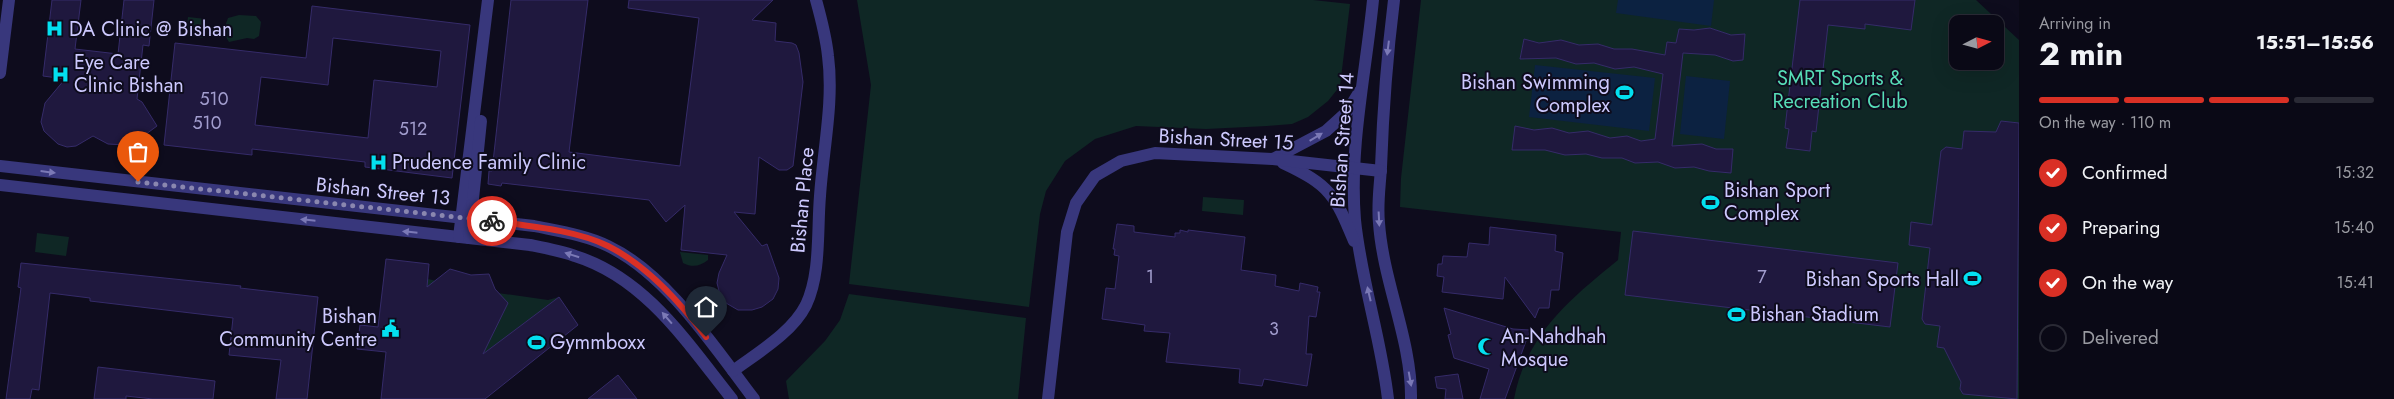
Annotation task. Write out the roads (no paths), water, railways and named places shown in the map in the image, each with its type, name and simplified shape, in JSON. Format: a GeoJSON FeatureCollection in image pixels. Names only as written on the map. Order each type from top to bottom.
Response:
{"type":"FeatureCollection","features":[{"type":"Feature","properties":{"kind":"street"},"geometry":{"type":"LineString","coordinates":[[0,72],[9,0]]}},
{"type":"Feature","properties":{"kind":"street","name":"Bishan Place"},"geometry":{"type":"LineString","coordinates":[[733,371],[795,320],[806,305],[812,285],[817,255],[820,195],[830,97],[828,56],[816,0]]}},
{"type":"Feature","properties":{"kind":"street","name":"Bishan Street 14"},"geometry":{"type":"LineString","coordinates":[[1373,0],[1356,167],[1355,218],[1360,255],[1378,333],[1388,399]]}},
{"type":"Feature","properties":{"kind":"street","name":"Bishan Street 14"},"geometry":{"type":"LineString","coordinates":[[1394,0],[1385,76],[1381,171],[1378,195],[1379,224],[1386,269],[1405,351],[1411,399]]}},
{"type":"Feature","properties":{"kind":"street"},"geometry":{"type":"LineString","coordinates":[[464,238],[490,1]]}},
{"type":"Feature","properties":{"kind":"street"},"geometry":{"type":"LineString","coordinates":[[1273,159],[1326,131],[1347,112],[1363,86]]}},
{"type":"Feature","properties":{"kind":"street","name":"Bishan Street 15"},"geometry":{"type":"LineString","coordinates":[[1048,399],[1067,232],[1076,203],[1096,176],[1121,161],[1154,153],[1273,159],[1381,171]]}},
{"type":"Feature","properties":{"kind":"street"},"geometry":{"type":"LineString","coordinates":[[1273,159],[1310,175],[1330,193],[1342,214],[1360,255]]}},
{"type":"Feature","properties":{"kind":"street","name":"Bishan Street 13"},"geometry":{"type":"LineString","coordinates":[[0,166],[534,226],[608,246],[653,278],[686,310],[754,399]]}},
{"type":"Feature","properties":{"kind":"street","name":"Bishan Street 13"},"geometry":{"type":"LineString","coordinates":[[0,185],[464,238],[552,249],[577,256],[610,271],[635,288],[665,315],[732,399]]}},
{"type":"Feature","properties":{"kind":"water"},"geometry":{"type":"Polygon","coordinates":[[[1618,0],[1714,0],[1711,26],[1616,13],[1618,0]]]}},
{"type":"Feature","properties":{"kind":"water"},"geometry":{"type":"Polygon","coordinates":[[[1535,65],[1655,78],[1649,131],[1529,117],[1535,65]]]}},
{"type":"Feature","properties":{"kind":"water"},"geometry":{"type":"Polygon","coordinates":[[[1686,76],[1730,81],[1724,139],[1680,134],[1686,76]]]}},
{"type":"Feature","properties":{"kind":"place","name":"DA Clinic @ Bishan"},"geometry":{"type":"Point","coordinates":[55,29]}},
{"type":"Feature","properties":{"kind":"place","name":"Eye Care Clinic Bishan"},"geometry":{"type":"Point","coordinates":[60,74]}},
{"type":"Feature","properties":{"kind":"place","name":"Bishan Swimming Complex"},"geometry":{"type":"Point","coordinates":[1624,93]}},
{"type":"Feature","properties":{"kind":"place","name":"Prudence Family Clinic"},"geometry":{"type":"Point","coordinates":[378,162]}},
{"type":"Feature","properties":{"kind":"place","name":"Bishan Sport Complex"},"geometry":{"type":"Point","coordinates":[1710,202]}},
{"type":"Feature","properties":{"kind":"place","name":"Bishan Sports Hall"},"geometry":{"type":"Point","coordinates":[1973,279]}},
{"type":"Feature","properties":{"kind":"place","name":"Bishan Stadium"},"geometry":{"type":"Point","coordinates":[1736,314]}},
{"type":"Feature","properties":{"kind":"place","name":"Bishan Community Centre"},"geometry":{"type":"Point","coordinates":[391,328]}},
{"type":"Feature","properties":{"kind":"place","name":"Gymmboxx"},"geometry":{"type":"Point","coordinates":[536,342]}},
{"type":"Feature","properties":{"kind":"place","name":"An-Nahdhah Mosque"},"geometry":{"type":"Point","coordinates":[1487,347]}},
{"type":"Feature","properties":{"kind":"park label","name":"SMRT Sports & Recreation Club"},"geometry":{"type":"Point","coordinates":[1840,90]}}]}
